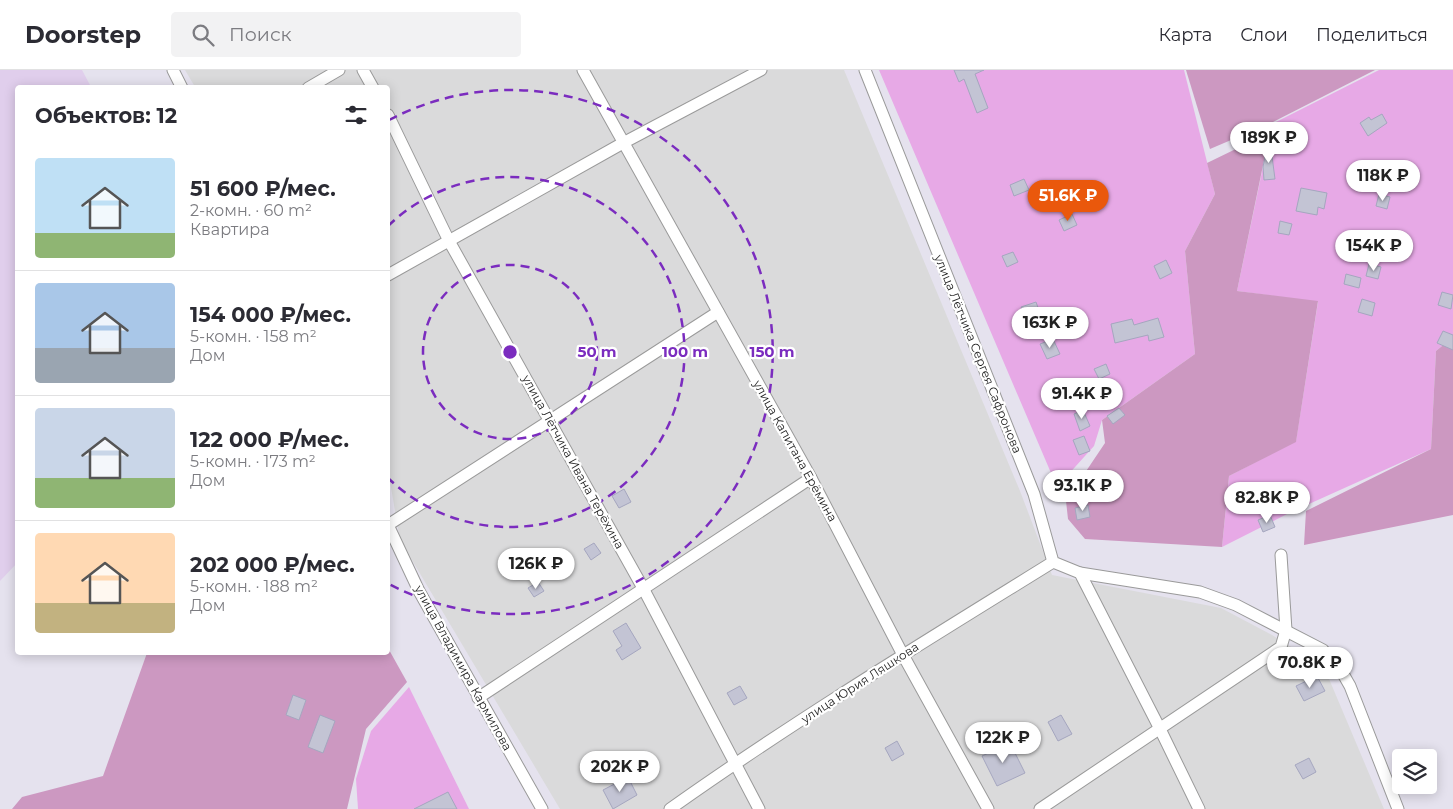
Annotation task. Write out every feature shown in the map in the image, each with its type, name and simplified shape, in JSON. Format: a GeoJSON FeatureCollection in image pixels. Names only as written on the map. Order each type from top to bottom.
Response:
{"type":"FeatureCollection","features":[{"type":"Feature","properties":{"kind":"street"},"geometry":{"type":"LineString","coordinates":[[173,70],[180,85]]}},
{"type":"Feature","properties":{"kind":"street"},"geometry":{"type":"LineString","coordinates":[[313,85],[339,70]]}},
{"type":"Feature","properties":{"kind":"street"},"geometry":{"type":"LineString","coordinates":[[363,70],[371,85]]}},
{"type":"Feature","properties":{"kind":"street","name":"улица Капитана Ерёмина"},"geometry":{"type":"LineString","coordinates":[[583,70],[811,478],[903,655],[988,809]]}},
{"type":"Feature","properties":{"kind":"street"},"geometry":{"type":"LineString","coordinates":[[390,274],[761,70]]}},
{"type":"Feature","properties":{"kind":"street","name":"улица Лётчика Сергея Сафронова"},"geometry":{"type":"LineString","coordinates":[[865,70],[1034,494],[1053,562]]}},
{"type":"Feature","properties":{"kind":"street","name":"улица Лётчика Ивана Терёхина"},"geometry":{"type":"LineString","coordinates":[[390,119],[449,241],[643,588],[759,809]]}},
{"type":"Feature","properties":{"kind":"street"},"geometry":{"type":"LineString","coordinates":[[390,524],[718,312]]}},
{"type":"Feature","properties":{"kind":"street"},"geometry":{"type":"LineString","coordinates":[[478,698],[811,478]]}},
{"type":"Feature","properties":{"kind":"street","name":"улица Владимира Кармилова"},"geometry":{"type":"LineString","coordinates":[[390,529],[419,591],[542,809]]}},
{"type":"Feature","properties":{"kind":"street"},"geometry":{"type":"LineString","coordinates":[[1040,809],[1281,647],[1286,630],[1281,555]]}},
{"type":"Feature","properties":{"kind":"street"},"geometry":{"type":"LineString","coordinates":[[1053,562],[1080,573],[1200,592],[1236,605],[1323,650],[1342,672],[1356,701],[1398,809]]}},
{"type":"Feature","properties":{"kind":"street","name":"улица Юрия Ляшкова"},"geometry":{"type":"LineString","coordinates":[[670,809],[735,764],[903,655],[1053,562]]}},
{"type":"Feature","properties":{"kind":"street"},"geometry":{"type":"LineString","coordinates":[[1080,573],[1199,809]]}},
{"type":"Feature","properties":{"kind":"shaded area"},"geometry":{"type":"Polygon","coordinates":[[[0,70],[82,70],[90,85],[15,85],[15,565],[0,581],[0,70]]]}},
{"type":"Feature","properties":{"kind":"shaded area"},"geometry":{"type":"Polygon","coordinates":[[[185,70],[844,70],[1020,491],[1052,575],[1221,608],[1272,635],[1324,667],[1384,809],[560,809],[400,540],[390,482],[390,85],[194,85],[185,70]]]}},
{"type":"Feature","properties":{"kind":"shaded area"},"geometry":{"type":"Polygon","coordinates":[[[879,70],[1184,70],[1215,194],[1185,251],[1195,354],[1102,420],[1094,446],[1057,487],[879,70]]]}},
{"type":"Feature","properties":{"kind":"shaded area"},"geometry":{"type":"Polygon","coordinates":[[[1186,70],[1375,70],[1273,122],[1210,149],[1186,70]]]}},
{"type":"Feature","properties":{"kind":"shaded area"},"geometry":{"type":"Polygon","coordinates":[[[1379,70],[1453,70],[1453,337],[1436,351],[1431,449],[1289,513],[1222,547],[1229,476],[1296,441],[1318,302],[1237,291],[1272,124],[1379,70]]]}},
{"type":"Feature","properties":{"kind":"shaded area"},"geometry":{"type":"Polygon","coordinates":[[[1242,146],[1267,146],[1237,291],[1318,301],[1296,442],[1229,476],[1222,547],[1085,539],[1068,519],[1066,501],[1105,443],[1102,420],[1195,354],[1185,251],[1215,194],[1207,163],[1242,146]]]}},
{"type":"Feature","properties":{"kind":"shaded area"},"geometry":{"type":"Polygon","coordinates":[[[1453,337],[1453,515],[1304,545],[1306,511],[1431,449],[1436,351],[1453,337]]]}},
{"type":"Feature","properties":{"kind":"shaded area"},"geometry":{"type":"Polygon","coordinates":[[[390,652],[407,682],[366,729],[347,809],[12,809],[22,797],[103,776],[146,655],[390,655],[390,652]]]}},
{"type":"Feature","properties":{"kind":"shaded area"},"geometry":{"type":"Polygon","coordinates":[[[409,687],[469,809],[358,809],[356,779],[371,731],[409,687]]]}},
{"type":"Feature","properties":{"kind":"building"},"geometry":{"type":"Polygon","coordinates":[[[954,70],[984,70],[975,74],[988,108],[977,113],[964,79],[959,82],[954,70]]]}},
{"type":"Feature","properties":{"kind":"building"},"geometry":{"type":"Polygon","coordinates":[[[1382,114],[1387,123],[1368,136],[1360,123],[1369,117],[1371,120],[1382,114]]]}},
{"type":"Feature","properties":{"kind":"building"},"geometry":{"type":"Polygon","coordinates":[[[1268,141],[1270,141],[1275,179],[1264,180],[1263,167],[1268,141]]]}},
{"type":"Feature","properties":{"kind":"building"},"geometry":{"type":"Polygon","coordinates":[[[1024,179],[1029,190],[1014,196],[1010,185],[1024,179]]]}},
{"type":"Feature","properties":{"kind":"building"},"geometry":{"type":"Polygon","coordinates":[[[1301,188],[1327,193],[1324,209],[1318,207],[1317,215],[1296,211],[1301,188]]]}},
{"type":"Feature","properties":{"kind":"building"},"geometry":{"type":"Polygon","coordinates":[[[1379,194],[1390,197],[1387,209],[1376,206],[1379,194]]]}},
{"type":"Feature","properties":{"kind":"building"},"geometry":{"type":"Polygon","coordinates":[[[1072,214],[1077,225],[1064,231],[1059,220],[1072,214]]]}},
{"type":"Feature","properties":{"kind":"building"},"geometry":{"type":"Polygon","coordinates":[[[1280,221],[1292,224],[1289,235],[1278,233],[1280,221]]]}},
{"type":"Feature","properties":{"kind":"building"},"geometry":{"type":"Polygon","coordinates":[[[1013,252],[1018,262],[1007,267],[1002,256],[1013,252]]]}},
{"type":"Feature","properties":{"kind":"building"},"geometry":{"type":"Polygon","coordinates":[[[1166,260],[1172,273],[1160,279],[1154,266],[1166,260]]]}},
{"type":"Feature","properties":{"kind":"building"},"geometry":{"type":"Polygon","coordinates":[[[1369,264],[1381,267],[1378,279],[1366,276],[1369,264]]]}},
{"type":"Feature","properties":{"kind":"building"},"geometry":{"type":"Polygon","coordinates":[[[1346,274],[1361,278],[1359,288],[1344,284],[1346,274]]]}},
{"type":"Feature","properties":{"kind":"building"},"geometry":{"type":"Polygon","coordinates":[[[1442,292],[1453,295],[1451,309],[1438,305],[1442,292]]]}},
{"type":"Feature","properties":{"kind":"building"},"geometry":{"type":"Polygon","coordinates":[[[1362,299],[1375,303],[1372,316],[1358,312],[1362,299]]]}},
{"type":"Feature","properties":{"kind":"building"},"geometry":{"type":"Polygon","coordinates":[[[1036,302],[1041,316],[1026,321],[1021,307],[1036,302]]]}},
{"type":"Feature","properties":{"kind":"building"},"geometry":{"type":"Polygon","coordinates":[[[1158,318],[1164,337],[1149,341],[1148,335],[1115,343],[1111,324],[1132,319],[1134,325],[1158,318]]]}},
{"type":"Feature","properties":{"kind":"building"},"geometry":{"type":"Polygon","coordinates":[[[1443,331],[1453,335],[1453,350],[1437,343],[1443,331]]]}},
{"type":"Feature","properties":{"kind":"building"},"geometry":{"type":"Polygon","coordinates":[[[1053,339],[1060,354],[1047,359],[1040,344],[1053,339]]]}},
{"type":"Feature","properties":{"kind":"building"},"geometry":{"type":"Polygon","coordinates":[[[1106,364],[1110,374],[1099,379],[1094,369],[1106,364]]]}},
{"type":"Feature","properties":{"kind":"building"},"geometry":{"type":"Polygon","coordinates":[[[1119,408],[1125,415],[1113,424],[1107,416],[1119,408]]]}},
{"type":"Feature","properties":{"kind":"building"},"geometry":{"type":"Polygon","coordinates":[[[1083,410],[1090,426],[1080,431],[1074,414],[1083,410]]]}},
{"type":"Feature","properties":{"kind":"building"},"geometry":{"type":"Polygon","coordinates":[[[1084,436],[1090,451],[1079,455],[1073,440],[1084,436]]]}},
{"type":"Feature","properties":{"kind":"building"},"geometry":{"type":"Polygon","coordinates":[[[624,489],[631,502],[619,508],[612,496],[624,489]]]}},
{"type":"Feature","properties":{"kind":"building"},"geometry":{"type":"Polygon","coordinates":[[[1088,505],[1090,517],[1077,520],[1075,508],[1088,505]]]}},
{"type":"Feature","properties":{"kind":"building"},"geometry":{"type":"Polygon","coordinates":[[[1270,515],[1275,527],[1263,532],[1258,520],[1270,515]]]}},
{"type":"Feature","properties":{"kind":"building"},"geometry":{"type":"Polygon","coordinates":[[[594,543],[601,553],[591,560],[584,549],[594,543]]]}},
{"type":"Feature","properties":{"kind":"building"},"geometry":{"type":"Polygon","coordinates":[[[538,582],[544,591],[534,597],[528,588],[538,582]]]}},
{"type":"Feature","properties":{"kind":"building"},"geometry":{"type":"Polygon","coordinates":[[[626,623],[641,648],[622,660],[616,650],[622,646],[613,631],[626,623]]]}},
{"type":"Feature","properties":{"kind":"building"},"geometry":{"type":"Polygon","coordinates":[[[1317,676],[1325,691],[1304,701],[1296,686],[1317,676]]]}},
{"type":"Feature","properties":{"kind":"building"},"geometry":{"type":"Polygon","coordinates":[[[740,686],[747,698],[734,705],[727,693],[740,686]]]}},
{"type":"Feature","properties":{"kind":"building"},"geometry":{"type":"Polygon","coordinates":[[[293,695],[306,700],[299,720],[286,715],[293,695]]]}},
{"type":"Feature","properties":{"kind":"building"},"geometry":{"type":"Polygon","coordinates":[[[320,715],[335,721],[323,753],[308,747],[320,715]]]}},
{"type":"Feature","properties":{"kind":"building"},"geometry":{"type":"Polygon","coordinates":[[[1061,715],[1072,734],[1058,741],[1048,722],[1061,715]]]}},
{"type":"Feature","properties":{"kind":"building"},"geometry":{"type":"Polygon","coordinates":[[[897,741],[904,754],[892,761],[885,748],[897,741]]]}},
{"type":"Feature","properties":{"kind":"building"},"geometry":{"type":"Polygon","coordinates":[[[1010,743],[1025,773],[997,786],[982,756],[1010,743]]]}},
{"type":"Feature","properties":{"kind":"building"},"geometry":{"type":"Polygon","coordinates":[[[1309,758],[1316,772],[1303,779],[1295,765],[1309,758]]]}},
{"type":"Feature","properties":{"kind":"building"},"geometry":{"type":"Polygon","coordinates":[[[628,777],[637,795],[613,809],[603,790],[628,777]]]}},
{"type":"Feature","properties":{"kind":"building"},"geometry":{"type":"Polygon","coordinates":[[[448,792],[457,809],[414,809],[448,792]]]}}]}
